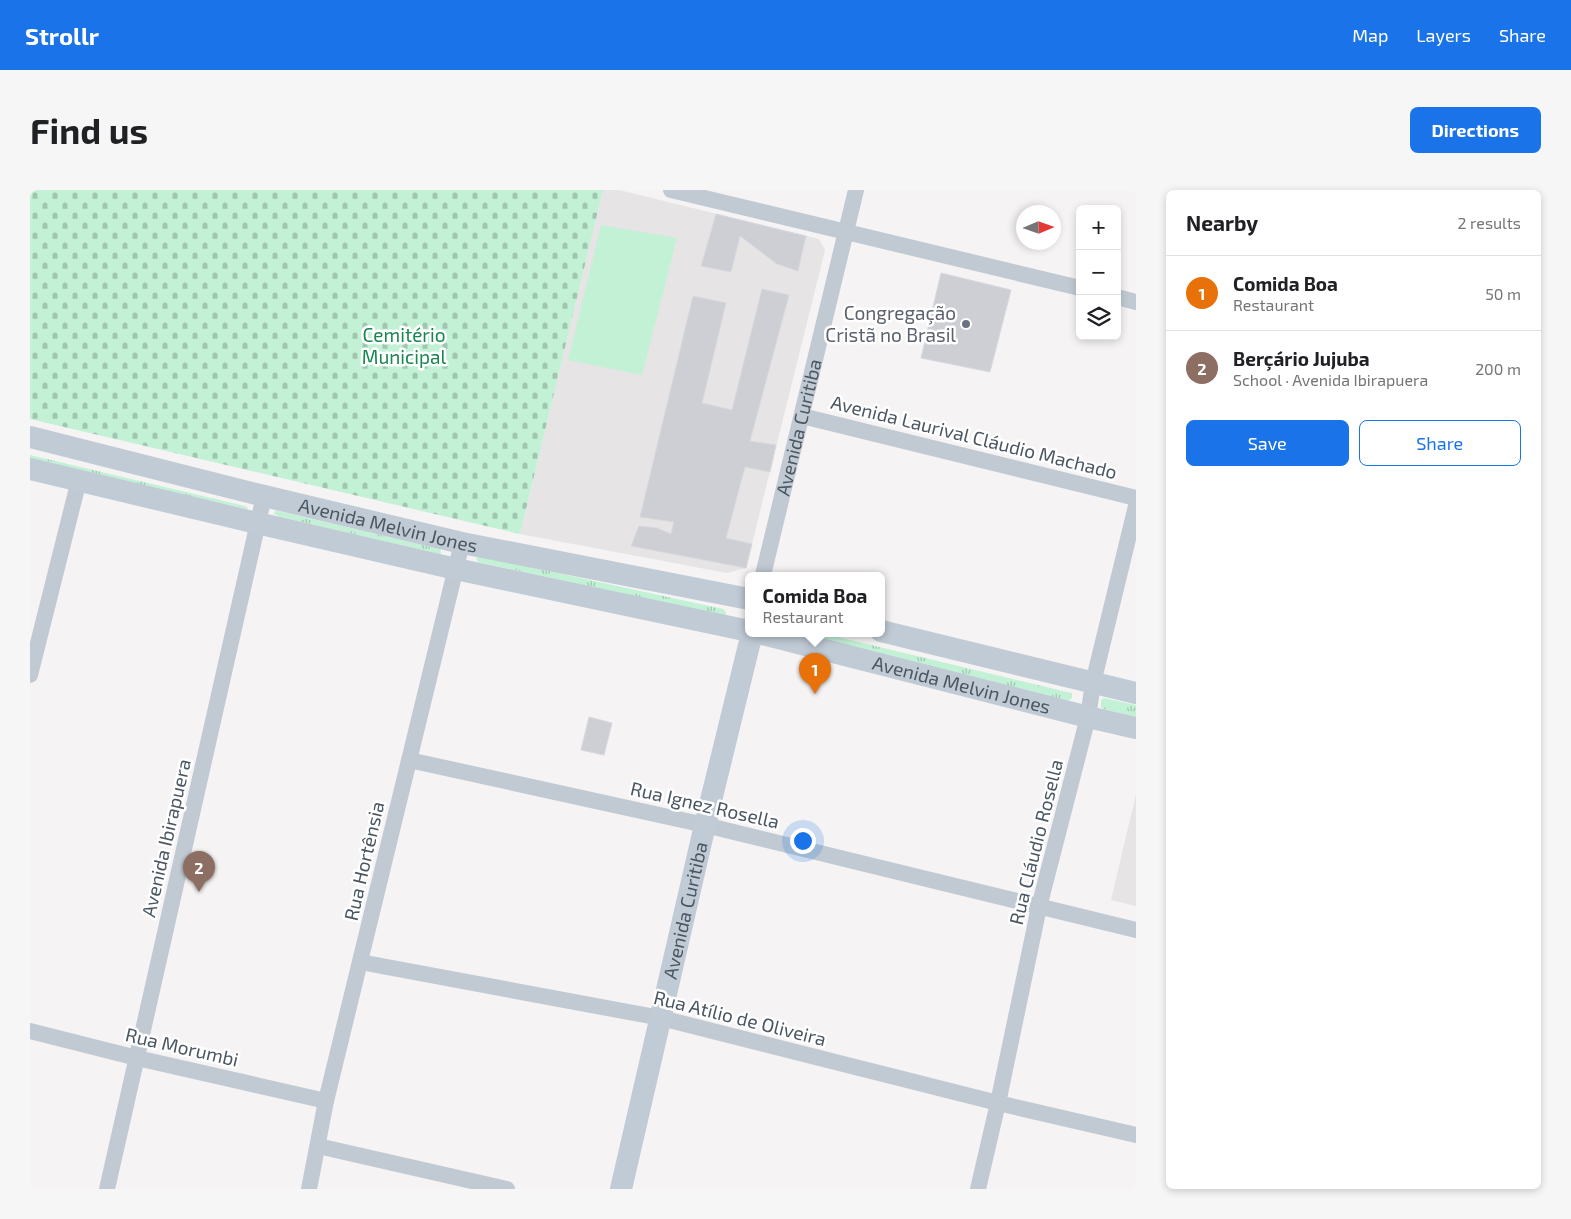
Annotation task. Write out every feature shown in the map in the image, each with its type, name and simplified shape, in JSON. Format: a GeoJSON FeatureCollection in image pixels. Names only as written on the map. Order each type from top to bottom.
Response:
{"type":"FeatureCollection","features":[{"type":"Feature","properties":{"kind":"street"},"geometry":{"type":"LineString","coordinates":[[671,190],[1076,287]]}},
{"type":"Feature","properties":{"kind":"street","name":"Avenida Curitiba"},"geometry":{"type":"LineString","coordinates":[[764,572],[856,190]]}},
{"type":"Feature","properties":{"kind":"street"},"geometry":{"type":"LineString","coordinates":[[1121,298],[1136,302]]}},
{"type":"Feature","properties":{"kind":"street","name":"Avenida Laurival Cláudio Machado"},"geometry":{"type":"LineString","coordinates":[[802,416],[1136,498]]}},
{"type":"Feature","properties":{"kind":"street","name":"Avenida Melvin Jones"},"geometry":{"type":"LineString","coordinates":[[30,437],[264,496],[462,543],[745,598]]}},
{"type":"Feature","properties":{"kind":"street","name":"Avenida Melvin Jones"},"geometry":{"type":"LineString","coordinates":[[30,469],[456,569],[745,629]]}},
{"type":"Feature","properties":{"kind":"street"},"geometry":{"type":"LineString","coordinates":[[30,675],[79,480]]}},
{"type":"Feature","properties":{"kind":"street","name":"Avenida Ibirapuera"},"geometry":{"type":"LineString","coordinates":[[107,1189],[256,523],[264,496]]}},
{"type":"Feature","properties":{"kind":"street","name":"Rua Cláudio Rosella"},"geometry":{"type":"LineString","coordinates":[[978,1189],[1039,907],[1088,717],[1093,684],[1136,506]]}},
{"type":"Feature","properties":{"kind":"street","name":"Rua Hortênsia"},"geometry":{"type":"LineString","coordinates":[[309,1189],[326,1101],[462,543]]}},
{"type":"Feature","properties":{"kind":"street","name":"Avenida Melvin Jones"},"geometry":{"type":"LineString","coordinates":[[885,633],[1136,693]]}},
{"type":"Feature","properties":{"kind":"street","name":"Avenida Curitiba"},"geometry":{"type":"LineString","coordinates":[[621,1189],[705,825],[751,637]]}},
{"type":"Feature","properties":{"kind":"street","name":"Avenida Melvin Jones"},"geometry":{"type":"LineString","coordinates":[[774,637],[1136,728]]}},
{"type":"Feature","properties":{"kind":"street","name":"Rua Ignez Rosella"},"geometry":{"type":"LineString","coordinates":[[408,760],[705,825],[1136,930]]}},
{"type":"Feature","properties":{"kind":"street","name":"Rua Atílio de Oliveira"},"geometry":{"type":"LineString","coordinates":[[360,962],[661,1018],[1136,1136]]}},
{"type":"Feature","properties":{"kind":"street","name":"Rua Morumbi"},"geometry":{"type":"LineString","coordinates":[[30,1031],[137,1058],[326,1101]]}},
{"type":"Feature","properties":{"kind":"street"},"geometry":{"type":"LineString","coordinates":[[318,1146],[507,1189]]}},
{"type":"Feature","properties":{"kind":"shaded area"},"geometry":{"type":"Polygon","coordinates":[[[603,190],[619,190],[819,239],[825,250],[746,568],[727,573],[520,534],[603,190]]]}},
{"type":"Feature","properties":{"kind":"shaded area"},"geometry":{"type":"Polygon","coordinates":[[[1136,794],[1136,906],[1111,900],[1136,794]]]}},
{"type":"Feature","properties":{"kind":"green space","name":"Cemitério Municipal"},"geometry":{"type":"Polygon","coordinates":[[[30,190],[603,190],[520,534],[30,419],[30,190]]]}},
{"type":"Feature","properties":{"kind":"green space"},"geometry":{"type":"Polygon","coordinates":[[[601,225],[677,238],[642,375],[568,360],[601,225]]]}},
{"type":"Feature","properties":{"kind":"green space"},"geometry":{"type":"Polygon","coordinates":[[[30,455],[245,506],[248,508],[30,460],[30,455]]]}},
{"type":"Feature","properties":{"kind":"green space"},"geometry":{"type":"Polygon","coordinates":[[[275,511],[440,549],[441,553],[280,517],[274,514],[275,511]]]}},
{"type":"Feature","properties":{"kind":"green space"},"geometry":{"type":"Polygon","coordinates":[[[479,556],[723,609],[726,612],[725,616],[478,562],[476,559],[479,556]]]}},
{"type":"Feature","properties":{"kind":"green space"},"geometry":{"type":"Polygon","coordinates":[[[803,637],[838,637],[1072,693],[1070,700],[803,637]]]}},
{"type":"Feature","properties":{"kind":"green space"},"geometry":{"type":"Polygon","coordinates":[[[1104,698],[1136,705],[1136,717],[1103,709],[1101,700],[1104,698]]]}},
{"type":"Feature","properties":{"kind":"building"},"geometry":{"type":"Polygon","coordinates":[[[716,214],[806,236],[798,271],[777,264],[740,236],[731,272],[701,266],[716,214]]]}},
{"type":"Feature","properties":{"kind":"building","name":"Congregação Cristã no Brasil"},"geometry":{"type":"Polygon","coordinates":[[[941,273],[1011,290],[990,372],[921,358],[941,273]]]}},
{"type":"Feature","properties":{"kind":"building"},"geometry":{"type":"Polygon","coordinates":[[[762,289],[789,295],[750,441],[776,445],[770,472],[745,467],[726,538],[752,544],[746,568],[631,546],[639,526],[657,528],[671,534],[674,522],[640,517],[693,296],[726,303],[702,403],[732,410],[762,289]]]}},
{"type":"Feature","properties":{"kind":"building"},"geometry":{"type":"Polygon","coordinates":[[[589,717],[612,723],[604,755],[581,750],[589,717]]]}},
{"type":"Feature","properties":{"kind":"place","name":"Congregação Cristã no Brasil"},"geometry":{"type":"Point","coordinates":[966,324]}},
{"type":"Feature","properties":{"kind":"place","name":"Comida Boa"},"geometry":{"type":"Point","coordinates":[815,694]}},
{"type":"Feature","properties":{"kind":"place","name":"Berçário Jujuba"},"geometry":{"type":"Point","coordinates":[199,892]}}]}
